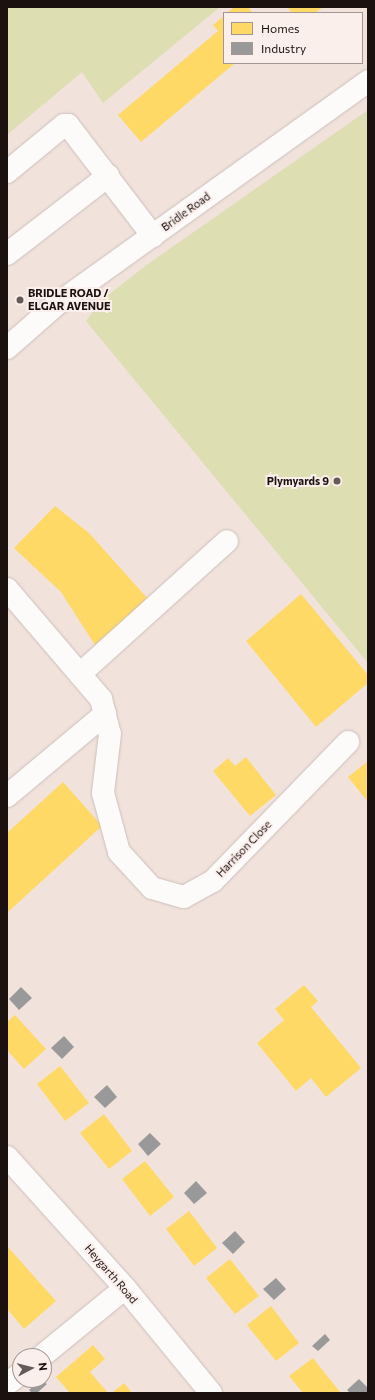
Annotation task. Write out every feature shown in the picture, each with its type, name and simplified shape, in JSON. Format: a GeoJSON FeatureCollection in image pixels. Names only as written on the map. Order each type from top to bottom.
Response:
{"type":"FeatureCollection","features":[{"type":"Feature","properties":{"kind":"street","name":"Bridle Road"},"geometry":{"type":"LineString","coordinates":[[7,348],[57,304],[368,81]]}},
{"type":"Feature","properties":{"kind":"street"},"geometry":{"type":"LineString","coordinates":[[7,172],[64,125],[68,125],[153,236]]}},
{"type":"Feature","properties":{"kind":"street"},"geometry":{"type":"LineString","coordinates":[[7,254],[108,176]]}},
{"type":"Feature","properties":{"kind":"street"},"geometry":{"type":"LineString","coordinates":[[80,674],[228,541]]}},
{"type":"Feature","properties":{"kind":"street","name":"Harrison Close"},"geometry":{"type":"LineString","coordinates":[[7,589],[101,699],[110,734],[103,793],[119,852],[152,888],[184,897],[213,881],[348,742]]}},
{"type":"Feature","properties":{"kind":"street"},"geometry":{"type":"LineString","coordinates":[[7,796],[105,714]]}},
{"type":"Feature","properties":{"kind":"street","name":"Heygarth Road"},"geometry":{"type":"LineString","coordinates":[[7,1157],[124,1288],[211,1393]]}},
{"type":"Feature","properties":{"kind":"street"},"geometry":{"type":"LineString","coordinates":[[52,1348],[124,1288]]}},
{"type":"Feature","properties":{"kind":"green space"},"geometry":{"type":"Polygon","coordinates":[[[7,7],[220,7],[103,103],[82,72],[7,135],[7,7]]]}},
{"type":"Feature","properties":{"kind":"green space"},"geometry":{"type":"Polygon","coordinates":[[[368,110],[368,663],[86,321],[103,299],[148,264],[368,110]]]}},
{"type":"Feature","properties":{"kind":"building: Homes"},"geometry":{"type":"Polygon","coordinates":[[[234,7],[248,7],[252,12],[228,12],[234,7]]]}},
{"type":"Feature","properties":{"kind":"building: Homes"},"geometry":{"type":"Polygon","coordinates":[[[287,7],[323,7],[316,12],[291,12],[287,7]]]}},
{"type":"Feature","properties":{"kind":"building: Homes"},"geometry":{"type":"Polygon","coordinates":[[[223,17],[223,64],[234,64],[141,142],[118,115],[218,31],[213,25],[223,17]]]}},
{"type":"Feature","properties":{"kind":"building: Homes"},"geometry":{"type":"Polygon","coordinates":[[[55,506],[89,533],[148,599],[95,645],[61,592],[14,548],[55,506]]]}},
{"type":"Feature","properties":{"kind":"building: Homes"},"geometry":{"type":"Polygon","coordinates":[[[301,594],[368,675],[368,683],[316,727],[246,641],[301,594]]]}},
{"type":"Feature","properties":{"kind":"building: Homes"},"geometry":{"type":"Polygon","coordinates":[[[246,757],[276,795],[250,816],[213,771],[228,758],[235,766],[246,757]]]}},
{"type":"Feature","properties":{"kind":"building: Homes"},"geometry":{"type":"Polygon","coordinates":[[[368,761],[368,802],[348,777],[368,761]]]}},
{"type":"Feature","properties":{"kind":"building: Homes"},"geometry":{"type":"Polygon","coordinates":[[[63,782],[102,826],[7,913],[7,833],[63,782]]]}},
{"type":"Feature","properties":{"kind":"building: Homes"},"geometry":{"type":"Polygon","coordinates":[[[304,985],[318,1001],[311,1007],[361,1068],[326,1097],[311,1078],[296,1091],[257,1043],[284,1020],[275,1009],[304,985]]]}},
{"type":"Feature","properties":{"kind":"building: Homes"},"geometry":{"type":"Polygon","coordinates":[[[15,1015],[46,1049],[24,1069],[7,1050],[7,1022],[15,1015]]]}},
{"type":"Feature","properties":{"kind":"building: Homes"},"geometry":{"type":"Polygon","coordinates":[[[60,1066],[89,1103],[65,1121],[37,1084],[60,1066]]]}},
{"type":"Feature","properties":{"kind":"building: Homes"},"geometry":{"type":"Polygon","coordinates":[[[104,1114],[132,1151],[109,1169],[80,1133],[104,1114]]]}},
{"type":"Feature","properties":{"kind":"building: Homes"},"geometry":{"type":"Polygon","coordinates":[[[145,1161],[174,1197],[150,1216],[122,1179],[145,1161]]]}},
{"type":"Feature","properties":{"kind":"building: Homes"},"geometry":{"type":"Polygon","coordinates":[[[189,1211],[217,1248],[194,1266],[166,1229],[189,1211]]]}},
{"type":"Feature","properties":{"kind":"building: Homes"},"geometry":{"type":"Polygon","coordinates":[[[7,1246],[56,1301],[24,1329],[7,1309],[7,1246]]]}},
{"type":"Feature","properties":{"kind":"building: Homes"},"geometry":{"type":"Polygon","coordinates":[[[230,1259],[259,1296],[235,1314],[206,1278],[230,1259]]]}},
{"type":"Feature","properties":{"kind":"building: Homes"},"geometry":{"type":"Polygon","coordinates":[[[271,1306],[299,1343],[276,1361],[247,1325],[271,1306]]]}},
{"type":"Feature","properties":{"kind":"building: Homes"},"geometry":{"type":"Polygon","coordinates":[[[93,1345],[105,1359],[90,1372],[108,1393],[70,1393],[56,1377],[93,1345]]]}},
{"type":"Feature","properties":{"kind":"building: Homes"},"geometry":{"type":"Polygon","coordinates":[[[313,1358],[341,1393],[303,1393],[289,1376],[313,1358]]]}},
{"type":"Feature","properties":{"kind":"building: Homes"},"geometry":{"type":"Polygon","coordinates":[[[124,1383],[132,1393],[112,1393],[124,1383]]]}},
{"type":"Feature","properties":{"kind":"building: Industry"},"geometry":{"type":"Polygon","coordinates":[[[21,987],[32,998],[19,1010],[9,999],[21,987]]]}},
{"type":"Feature","properties":{"kind":"building: Industry"},"geometry":{"type":"Polygon","coordinates":[[[64,1036],[74,1047],[62,1059],[51,1048],[64,1036]]]}},
{"type":"Feature","properties":{"kind":"building: Industry"},"geometry":{"type":"Polygon","coordinates":[[[107,1085],[117,1097],[105,1108],[94,1097],[107,1085]]]}},
{"type":"Feature","properties":{"kind":"building: Industry"},"geometry":{"type":"Polygon","coordinates":[[[150,1133],[161,1144],[148,1156],[138,1144],[150,1133]]]}},
{"type":"Feature","properties":{"kind":"building: Industry"},"geometry":{"type":"Polygon","coordinates":[[[196,1181],[207,1193],[194,1204],[184,1193],[196,1181]]]}},
{"type":"Feature","properties":{"kind":"building: Industry"},"geometry":{"type":"Polygon","coordinates":[[[235,1231],[245,1242],[233,1254],[222,1243],[235,1231]]]}},
{"type":"Feature","properties":{"kind":"building: Industry"},"geometry":{"type":"Polygon","coordinates":[[[276,1278],[286,1289],[274,1300],[263,1289],[276,1278]]]}},
{"type":"Feature","properties":{"kind":"building: Industry"},"geometry":{"type":"Polygon","coordinates":[[[325,1334],[330,1340],[318,1351],[312,1346],[325,1334]]]}},
{"type":"Feature","properties":{"kind":"building: Industry"},"geometry":{"type":"Polygon","coordinates":[[[359,1379],[368,1388],[368,1392],[350,1393],[347,1390],[359,1379]]]}},
{"type":"Feature","properties":{"kind":"building: Industry"},"geometry":{"type":"Polygon","coordinates":[[[31,1388],[43,1388],[37,1393],[32,1393],[29,1390],[31,1388]]]}},
{"type":"Feature","properties":{"kind":"place","name":"BRIDLE ROAD / ELGAR AVENUE"},"geometry":{"type":"Point","coordinates":[20,300]}},
{"type":"Feature","properties":{"kind":"place","name":"Plymyards 9"},"geometry":{"type":"Point","coordinates":[337,481]}}]}
